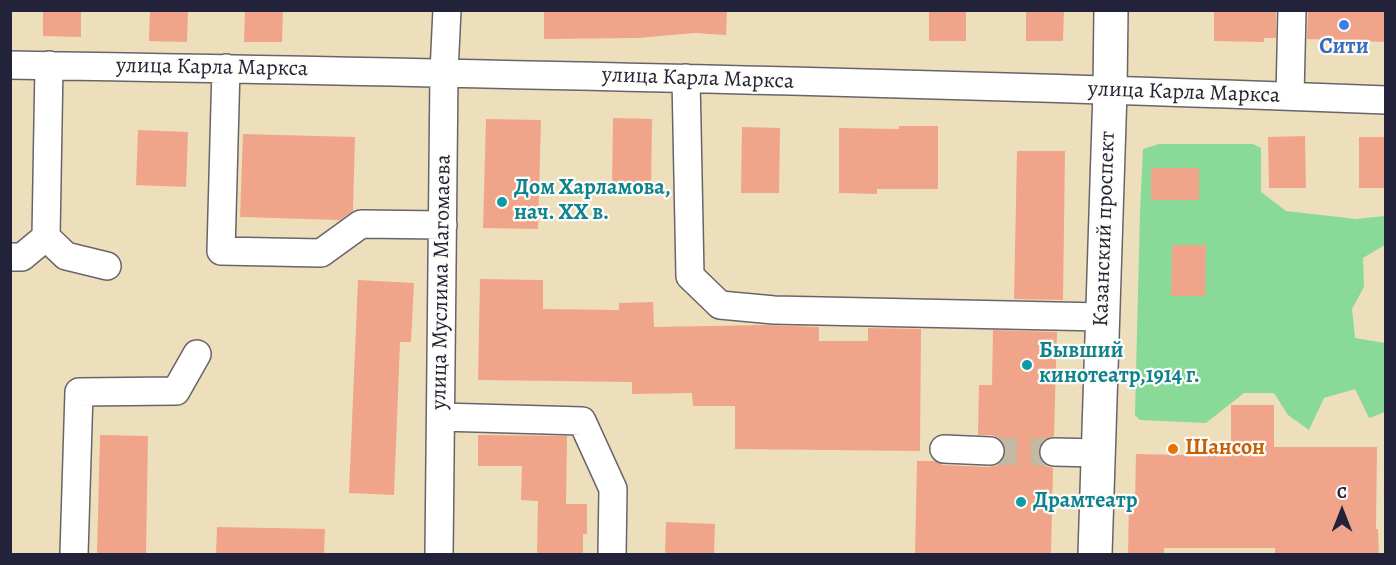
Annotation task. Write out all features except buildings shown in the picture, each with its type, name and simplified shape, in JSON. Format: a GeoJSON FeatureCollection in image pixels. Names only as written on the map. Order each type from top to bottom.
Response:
{"type":"FeatureCollection","features":[{"type":"Feature","properties":{"kind":"main road","name":"Казанский проспект"},"geometry":{"type":"LineString","coordinates":[[1095,555],[1111,10]]}},
{"type":"Feature","properties":{"kind":"street","name":"улица Муслима Магомаева"},"geometry":{"type":"LineString","coordinates":[[439,555],[444,72],[447,10]]}},
{"type":"Feature","properties":{"kind":"street"},"geometry":{"type":"LineString","coordinates":[[1290,96],[1292,10]]}},
{"type":"Feature","properties":{"kind":"street","name":"улица Карла Маркса"},"geometry":{"type":"LineString","coordinates":[[10,65],[686,78],[1386,100]]}},
{"type":"Feature","properties":{"kind":"street"},"geometry":{"type":"LineString","coordinates":[[10,257],[21,257],[45,237],[49,65]]}},
{"type":"Feature","properties":{"kind":"street"},"geometry":{"type":"LineString","coordinates":[[226,68],[221,251],[321,254],[361,224],[443,225]]}},
{"type":"Feature","properties":{"kind":"street"},"geometry":{"type":"LineString","coordinates":[[686,78],[690,276],[720,305],[774,310],[1102,318]]}},
{"type":"Feature","properties":{"kind":"street"},"geometry":{"type":"LineString","coordinates":[[45,237],[66,256],[106,266]]}},
{"type":"Feature","properties":{"kind":"street"},"geometry":{"type":"LineString","coordinates":[[74,555],[79,392],[176,392],[197,354]]}},
{"type":"Feature","properties":{"kind":"street"},"geometry":{"type":"LineString","coordinates":[[441,417],[582,421],[613,489],[612,555]]}},
{"type":"Feature","properties":{"kind":"street"},"geometry":{"type":"LineString","coordinates":[[944,449],[990,451]]}},
{"type":"Feature","properties":{"kind":"street"},"geometry":{"type":"LineString","coordinates":[[1054,452],[1097,453]]}},
{"type":"Feature","properties":{"kind":"green space"},"geometry":{"type":"Polygon","coordinates":[[[1159,144],[1253,144],[1261,148],[1261,192],[1286,211],[1356,219],[1385,216],[1385,246],[1363,258],[1364,287],[1352,309],[1355,338],[1385,343],[1385,412],[1369,418],[1355,389],[1324,398],[1309,430],[1288,415],[1274,393],[1244,393],[1206,423],[1140,420],[1135,415],[1143,149],[1159,144]]]}},
{"type":"Feature","properties":{"kind":"tunnel"},"geometry":{"type":"LineString","coordinates":[[990,451],[1054,452]]}},
{"type":"Feature","properties":{"kind":"place","name":"Сити"},"geometry":{"type":"Point","coordinates":[1344,25]}},
{"type":"Feature","properties":{"kind":"place","name":"Дом Харламова, нач. XX в."},"geometry":{"type":"Point","coordinates":[502,202]}},
{"type":"Feature","properties":{"kind":"place","name":"Бывший кинотеатр,1914 г."},"geometry":{"type":"Point","coordinates":[1027,365]}},
{"type":"Feature","properties":{"kind":"place","name":"Шансон"},"geometry":{"type":"Point","coordinates":[1173,449]}},
{"type":"Feature","properties":{"kind":"place","name":"Драмтеатр"},"geometry":{"type":"Point","coordinates":[1021,502]}}]}
